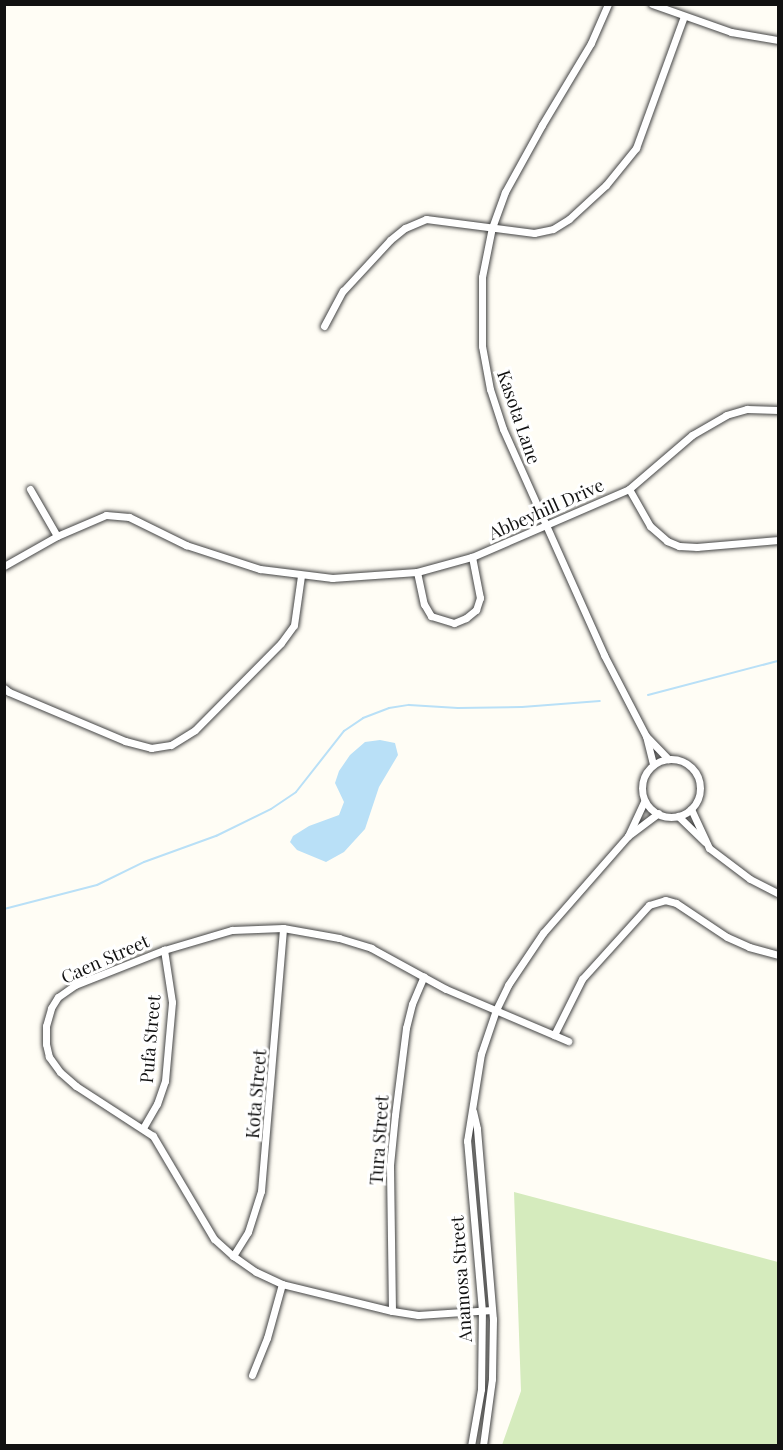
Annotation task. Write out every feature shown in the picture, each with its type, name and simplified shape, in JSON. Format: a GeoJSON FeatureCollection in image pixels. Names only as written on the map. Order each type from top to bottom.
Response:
{"type":"FeatureCollection","features":[{"type":"Feature","properties":{"kind":"street","name":"Kasota Lane"},"geometry":{"type":"LineString","coordinates":[[608,4],[591,43],[542,124],[505,192],[492,227],[482,277],[482,346],[490,389],[500,419],[604,655],[646,736],[653,764]]}},
{"type":"Feature","properties":{"kind":"street"},"geometry":{"type":"LineString","coordinates":[[652,4],[731,32],[778,40]]}},
{"type":"Feature","properties":{"kind":"street"},"geometry":{"type":"LineString","coordinates":[[324,326],[343,291],[390,240],[405,228],[426,219],[534,233],[553,229],[576,213],[624,166],[636,148],[684,16]]}},
{"type":"Feature","properties":{"kind":"street","name":"Abbeyhill Drive"},"geometry":{"type":"LineString","coordinates":[[4,566],[57,536],[106,515],[129,518],[186,545],[260,569],[301,576],[366,577],[417,572],[472,558],[629,489],[709,423],[747,409],[778,410]]}},
{"type":"Feature","properties":{"kind":"street"},"geometry":{"type":"LineString","coordinates":[[30,489],[57,536]]}},
{"type":"Feature","properties":{"kind":"street"},"geometry":{"type":"LineString","coordinates":[[629,489],[650,526],[668,541],[679,546],[697,547],[778,540]]}},
{"type":"Feature","properties":{"kind":"street"},"geometry":{"type":"LineString","coordinates":[[417,572],[424,604],[431,616],[440,621],[454,623],[466,618],[476,610],[480,598],[472,558]]}},
{"type":"Feature","properties":{"kind":"street"},"geometry":{"type":"LineString","coordinates":[[4,688],[125,741],[151,748],[171,745],[195,730],[281,643],[294,625],[301,576]]}},
{"type":"Feature","properties":{"kind":"street","name":"Kasota Lane"},"geometry":{"type":"LineString","coordinates":[[646,736],[668,759],[683,761],[695,771],[699,796],[691,809]]}},
{"type":"Feature","properties":{"kind":"street"},"geometry":{"type":"LineString","coordinates":[[668,759],[653,764],[645,775],[642,785],[644,802],[658,813],[678,816],[750,879],[778,893]]}},
{"type":"Feature","properties":{"kind":"street","name":"Anamosa Street"},"geometry":{"type":"LineString","coordinates":[[628,836],[644,802]]}},
{"type":"Feature","properties":{"kind":"street"},"geometry":{"type":"LineString","coordinates":[[678,816],[691,809],[705,842]]}},
{"type":"Feature","properties":{"kind":"street","name":"Anamosa Street"},"geometry":{"type":"LineString","coordinates":[[471,1446],[481,1389],[482,1311],[466,1141],[481,1054],[496,1010],[513,977],[543,933],[628,836],[658,813]]}},
{"type":"Feature","properties":{"kind":"street"},"geometry":{"type":"LineString","coordinates":[[554,1035],[582,979],[649,905],[665,900],[676,903],[727,937],[749,947],[778,955]]}},
{"type":"Feature","properties":{"kind":"street","name":"Caen Street"},"geometry":{"type":"LineString","coordinates":[[492,1310],[418,1315],[392,1311],[282,1284],[256,1272],[214,1239],[160,1146],[143,1128],[76,1086],[60,1072],[49,1057],[46,1026],[51,1008],[58,997],[75,985],[164,950],[232,930],[283,928],[339,938],[371,948],[446,989],[568,1041]]}},
{"type":"Feature","properties":{"kind":"street","name":"Kota Street"},"geometry":{"type":"LineString","coordinates":[[233,1256],[248,1232],[261,1191],[283,928]]}},
{"type":"Feature","properties":{"kind":"street","name":"Pufa Street"},"geometry":{"type":"LineString","coordinates":[[143,1128],[157,1104],[166,1071],[172,1002],[164,950]]}},
{"type":"Feature","properties":{"kind":"street","name":"Tura Street"},"geometry":{"type":"LineString","coordinates":[[392,1311],[390,1165],[406,1028],[424,976]]}},
{"type":"Feature","properties":{"kind":"street","name":"Anamosa Street"},"geometry":{"type":"LineString","coordinates":[[472,1111],[477,1129],[492,1310],[492,1380],[483,1446]]}},
{"type":"Feature","properties":{"kind":"street"},"geometry":{"type":"LineString","coordinates":[[252,1375],[267,1338],[282,1284]]}},
{"type":"Feature","properties":{"kind":"green space"},"geometry":{"type":"Polygon","coordinates":[[[514,1192],[778,1262],[778,1445],[502,1445],[521,1391],[514,1192]]]}},
{"type":"Feature","properties":{"kind":"water"},"geometry":{"type":"Polygon","coordinates":[[[380,740],[395,743],[398,755],[379,787],[365,829],[344,852],[326,862],[297,850],[290,842],[293,836],[309,826],[339,815],[344,802],[335,783],[339,771],[350,755],[365,742],[380,740]]]}},
{"type":"Feature","properties":{"kind":"waterway"},"geometry":{"type":"LineString","coordinates":[[648,695],[778,661]]}},
{"type":"Feature","properties":{"kind":"waterway"},"geometry":{"type":"LineString","coordinates":[[4,909],[97,885],[144,862],[216,836],[271,809],[296,792],[344,731],[363,718],[389,708],[409,705],[458,708],[522,707],[600,701]]}}]}
